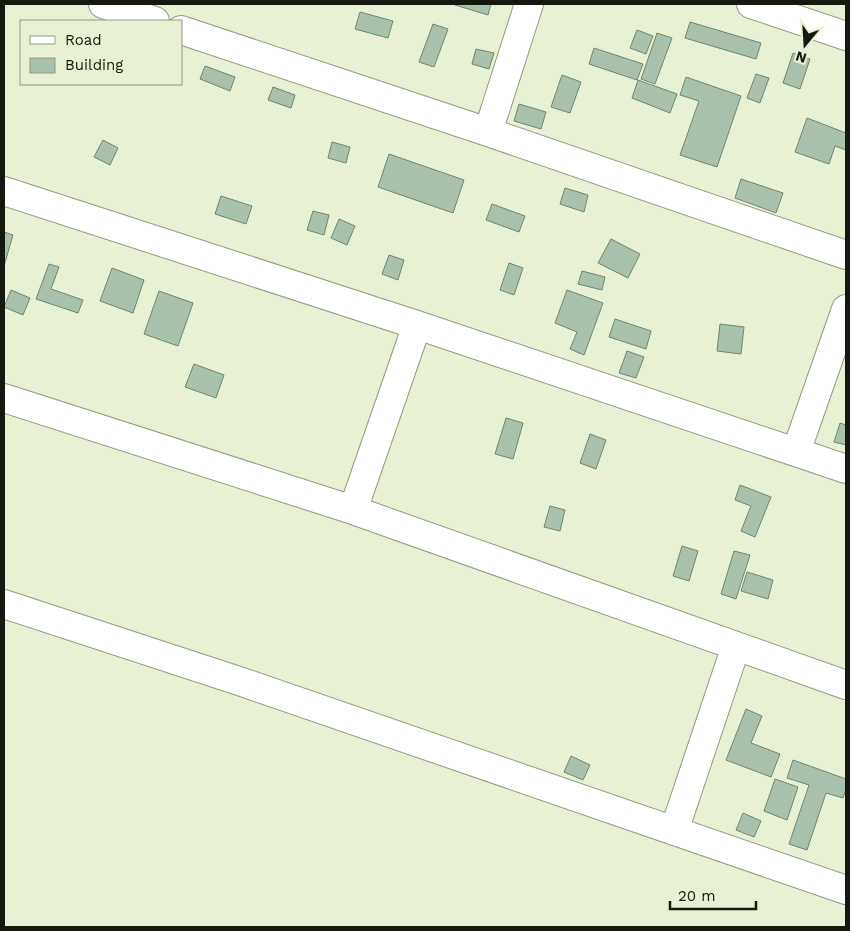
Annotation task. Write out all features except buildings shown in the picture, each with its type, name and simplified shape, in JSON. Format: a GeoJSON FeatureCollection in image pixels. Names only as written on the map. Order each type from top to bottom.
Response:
{"type":"FeatureCollection","features":[{"type":"Feature","properties":{"kind":"street"},"geometry":{"type":"LineString","coordinates":[[103,4],[152,20]]}},
{"type":"Feature","properties":{"kind":"street"},"geometry":{"type":"LineString","coordinates":[[488,132],[529,4]]}},
{"type":"Feature","properties":{"kind":"street"},"geometry":{"type":"LineString","coordinates":[[751,4],[846,36]]}},
{"type":"Feature","properties":{"kind":"street"},"geometry":{"type":"LineString","coordinates":[[182,30],[488,132],[846,255]]}},
{"type":"Feature","properties":{"kind":"street"},"geometry":{"type":"LineString","coordinates":[[4,191],[417,325],[846,469]]}},
{"type":"Feature","properties":{"kind":"street"},"geometry":{"type":"LineString","coordinates":[[796,452],[846,308]]}},
{"type":"Feature","properties":{"kind":"street"},"geometry":{"type":"LineString","coordinates":[[354,510],[417,325]]}},
{"type":"Feature","properties":{"kind":"street"},"geometry":{"type":"LineString","coordinates":[[4,398],[354,510],[846,685]]}},
{"type":"Feature","properties":{"kind":"street"},"geometry":{"type":"LineString","coordinates":[[4,604],[242,682],[846,890]]}},
{"type":"Feature","properties":{"kind":"street"},"geometry":{"type":"LineString","coordinates":[[674,831],[736,646]]}}]}
